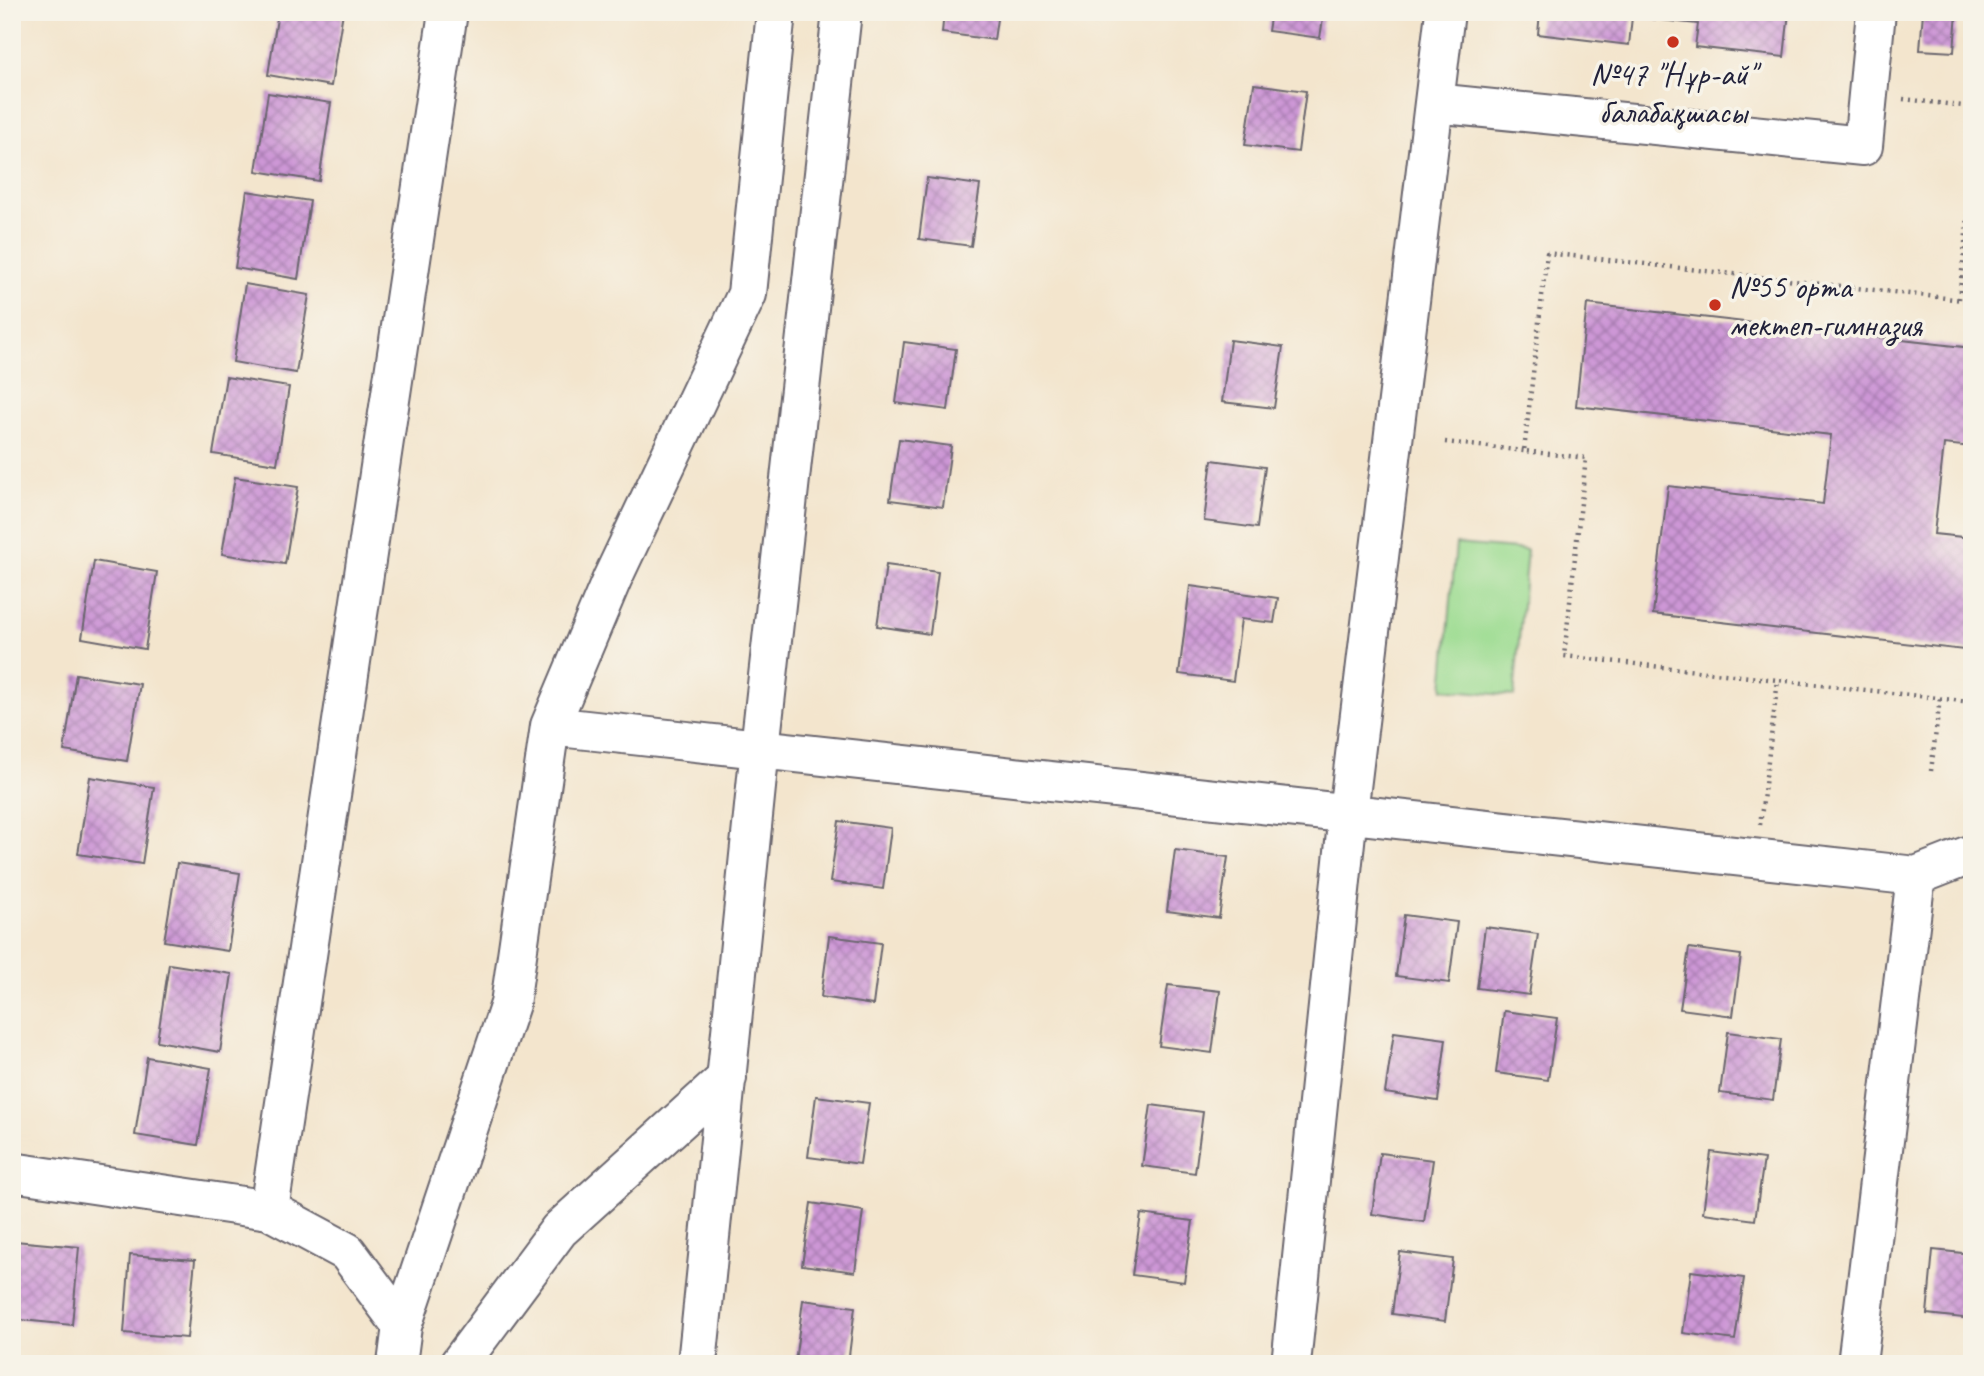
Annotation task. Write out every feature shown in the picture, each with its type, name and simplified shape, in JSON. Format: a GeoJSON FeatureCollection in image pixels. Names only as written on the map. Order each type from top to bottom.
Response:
{"type":"FeatureCollection","features":[{"type":"Feature","properties":{"kind":"street"},"geometry":{"type":"LineString","coordinates":[[269,1210],[449,12]]}},
{"type":"Feature","properties":{"kind":"street"},"geometry":{"type":"LineString","coordinates":[[397,1364],[402,1326],[510,1004],[550,726],[612,579],[747,293],[776,12]]}},
{"type":"Feature","properties":{"kind":"street"},"geometry":{"type":"LineString","coordinates":[[698,1364],[760,748],[842,12]]}},
{"type":"Feature","properties":{"kind":"street"},"geometry":{"type":"LineString","coordinates":[[1291,1364],[1348,813],[1445,12]]}},
{"type":"Feature","properties":{"kind":"street"},"geometry":{"type":"LineString","coordinates":[[1434,103],[1863,146],[1876,12]]}},
{"type":"Feature","properties":{"kind":"street"},"geometry":{"type":"LineString","coordinates":[[550,726],[1916,876],[1972,854]]}},
{"type":"Feature","properties":{"kind":"street"},"geometry":{"type":"LineString","coordinates":[[1857,1364],[1916,876]]}},
{"type":"Feature","properties":{"kind":"street"},"geometry":{"type":"LineString","coordinates":[[459,1364],[559,1230],[727,1078]]}},
{"type":"Feature","properties":{"kind":"street"},"geometry":{"type":"LineString","coordinates":[[12,1172],[269,1210],[347,1252],[402,1326]]}},
{"type":"Feature","properties":{"kind":"path"},"geometry":{"type":"LineString","coordinates":[[1868,95],[1972,107]]}},
{"type":"Feature","properties":{"kind":"path"},"geometry":{"type":"LineString","coordinates":[[1959,299],[1972,178]]}},
{"type":"Feature","properties":{"kind":"path"},"geometry":{"type":"LineString","coordinates":[[1524,452],[1547,253],[1972,301]]}},
{"type":"Feature","properties":{"kind":"path"},"geometry":{"type":"LineString","coordinates":[[1445,442],[1586,458],[1564,656],[1972,702]]}},
{"type":"Feature","properties":{"kind":"path"},"geometry":{"type":"LineString","coordinates":[[1755,858],[1778,680]]}},
{"type":"Feature","properties":{"kind":"path"},"geometry":{"type":"LineString","coordinates":[[1931,771],[1940,698]]}},
{"type":"Feature","properties":{"kind":"green space"},"geometry":{"type":"Polygon","coordinates":[[[1456,544],[1527,550],[1514,696],[1443,689],[1456,544]]]}},
{"type":"Feature","properties":{"kind":"building"},"geometry":{"type":"Polygon","coordinates":[[[278,12],[343,12],[331,86],[268,75],[278,12]]]}},
{"type":"Feature","properties":{"kind":"building"},"geometry":{"type":"Polygon","coordinates":[[[944,12],[998,12],[994,40],[942,33],[944,12]]]}},
{"type":"Feature","properties":{"kind":"building"},"geometry":{"type":"Polygon","coordinates":[[[1271,12],[1324,12],[1320,38],[1268,31],[1271,12]]]}},
{"type":"Feature","properties":{"kind":"building"},"geometry":{"type":"Polygon","coordinates":[[[1540,12],[1789,12],[1784,57],[1695,47],[1698,24],[1632,17],[1629,45],[1538,34],[1540,12]]]}},
{"type":"Feature","properties":{"kind":"building"},"geometry":{"type":"Polygon","coordinates":[[[1923,12],[1957,12],[1954,52],[1920,50],[1923,12]]]}},
{"type":"Feature","properties":{"kind":"building"},"geometry":{"type":"Polygon","coordinates":[[[1254,84],[1306,91],[1298,152],[1245,145],[1254,84]]]}},
{"type":"Feature","properties":{"kind":"building"},"geometry":{"type":"Polygon","coordinates":[[[268,93],[331,103],[319,181],[256,171],[268,93]]]}},
{"type":"Feature","properties":{"kind":"building"},"geometry":{"type":"Polygon","coordinates":[[[927,178],[980,185],[971,246],[919,239],[927,178]]]}},
{"type":"Feature","properties":{"kind":"building"},"geometry":{"type":"Polygon","coordinates":[[[247,191],[310,201],[298,279],[235,268],[247,191]]]}},
{"type":"Feature","properties":{"kind":"building"},"geometry":{"type":"Polygon","coordinates":[[[245,284],[309,295],[296,373],[233,362],[245,284]]]}},
{"type":"Feature","properties":{"kind":"building"},"geometry":{"type":"Polygon","coordinates":[[[1587,304],[1972,348],[1972,447],[1944,444],[1934,534],[1972,538],[1972,651],[1653,614],[1668,486],[1823,504],[1831,435],[1576,406],[1587,304]]]}},
{"type":"Feature","properties":{"kind":"building"},"geometry":{"type":"Polygon","coordinates":[[[1230,340],[1283,347],[1274,408],[1222,402],[1230,340]]]}},
{"type":"Feature","properties":{"kind":"building"},"geometry":{"type":"Polygon","coordinates":[[[904,342],[956,349],[948,410],[896,403],[904,342]]]}},
{"type":"Feature","properties":{"kind":"building"},"geometry":{"type":"Polygon","coordinates":[[[226,377],[289,387],[277,464],[213,454],[226,377]]]}},
{"type":"Feature","properties":{"kind":"building"},"geometry":{"type":"Polygon","coordinates":[[[899,439],[951,446],[943,507],[890,500],[899,439]]]}},
{"type":"Feature","properties":{"kind":"building"},"geometry":{"type":"Polygon","coordinates":[[[1212,460],[1265,467],[1257,528],[1204,521],[1212,460]]]}},
{"type":"Feature","properties":{"kind":"building"},"geometry":{"type":"Polygon","coordinates":[[[235,477],[298,487],[285,564],[222,554],[235,477]]]}},
{"type":"Feature","properties":{"kind":"building"},"geometry":{"type":"Polygon","coordinates":[[[94,561],[157,572],[145,649],[82,638],[94,561]]]}},
{"type":"Feature","properties":{"kind":"building"},"geometry":{"type":"Polygon","coordinates":[[[886,565],[938,572],[930,634],[877,626],[886,565]]]}},
{"type":"Feature","properties":{"kind":"building"},"geometry":{"type":"Polygon","coordinates":[[[1190,586],[1278,598],[1274,623],[1241,619],[1233,681],[1179,674],[1190,586]]]}},
{"type":"Feature","properties":{"kind":"building"},"geometry":{"type":"Polygon","coordinates":[[[76,674],[140,684],[127,761],[64,751],[76,674]]]}},
{"type":"Feature","properties":{"kind":"building"},"geometry":{"type":"Polygon","coordinates":[[[90,777],[154,787],[142,864],[78,854],[90,777]]]}},
{"type":"Feature","properties":{"kind":"building"},"geometry":{"type":"Polygon","coordinates":[[[839,821],[891,828],[883,889],[830,882],[839,821]]]}},
{"type":"Feature","properties":{"kind":"building"},"geometry":{"type":"Polygon","coordinates":[[[1175,850],[1228,857],[1219,918],[1167,911],[1175,850]]]}},
{"type":"Feature","properties":{"kind":"building"},"geometry":{"type":"Polygon","coordinates":[[[177,863],[240,873],[228,951],[164,941],[177,863]]]}},
{"type":"Feature","properties":{"kind":"building"},"geometry":{"type":"Polygon","coordinates":[[[1404,915],[1457,922],[1449,983],[1396,976],[1404,915]]]}},
{"type":"Feature","properties":{"kind":"building"},"geometry":{"type":"Polygon","coordinates":[[[1485,927],[1538,934],[1529,995],[1477,988],[1485,927]]]}},
{"type":"Feature","properties":{"kind":"building"},"geometry":{"type":"Polygon","coordinates":[[[829,936],[881,943],[873,1005],[821,997],[829,936]]]}},
{"type":"Feature","properties":{"kind":"building"},"geometry":{"type":"Polygon","coordinates":[[[1689,948],[1741,955],[1733,1016],[1680,1009],[1689,948]]]}},
{"type":"Feature","properties":{"kind":"building"},"geometry":{"type":"Polygon","coordinates":[[[169,964],[232,974],[220,1052],[157,1041],[169,964]]]}},
{"type":"Feature","properties":{"kind":"building"},"geometry":{"type":"Polygon","coordinates":[[[1168,985],[1220,991],[1212,1053],[1159,1046],[1168,985]]]}},
{"type":"Feature","properties":{"kind":"building"},"geometry":{"type":"Polygon","coordinates":[[[1504,1011],[1557,1018],[1548,1080],[1496,1073],[1504,1011]]]}},
{"type":"Feature","properties":{"kind":"building"},"geometry":{"type":"Polygon","coordinates":[[[1394,1032],[1446,1039],[1438,1101],[1385,1093],[1394,1032]]]}},
{"type":"Feature","properties":{"kind":"building"},"geometry":{"type":"Polygon","coordinates":[[[1728,1032],[1781,1039],[1773,1100],[1720,1093],[1728,1032]]]}},
{"type":"Feature","properties":{"kind":"building"},"geometry":{"type":"Polygon","coordinates":[[[147,1057],[211,1068],[198,1145],[135,1135],[147,1057]]]}},
{"type":"Feature","properties":{"kind":"building"},"geometry":{"type":"Polygon","coordinates":[[[816,1096],[869,1103],[860,1164],[808,1157],[816,1096]]]}},
{"type":"Feature","properties":{"kind":"building"},"geometry":{"type":"Polygon","coordinates":[[[1151,1105],[1203,1112],[1195,1173],[1142,1166],[1151,1105]]]}},
{"type":"Feature","properties":{"kind":"building"},"geometry":{"type":"Polygon","coordinates":[[[1711,1152],[1764,1159],[1755,1220],[1703,1213],[1711,1152]]]}},
{"type":"Feature","properties":{"kind":"building"},"geometry":{"type":"Polygon","coordinates":[[[1380,1153],[1433,1160],[1424,1222],[1372,1214],[1380,1153]]]}},
{"type":"Feature","properties":{"kind":"building"},"geometry":{"type":"Polygon","coordinates":[[[811,1203],[863,1211],[855,1272],[802,1265],[811,1203]]]}},
{"type":"Feature","properties":{"kind":"building"},"geometry":{"type":"Polygon","coordinates":[[[1141,1214],[1193,1221],[1184,1282],[1132,1275],[1141,1214]]]}},
{"type":"Feature","properties":{"kind":"building"},"geometry":{"type":"Polygon","coordinates":[[[15,1241],[79,1247],[72,1325],[12,1319],[15,1241]]]}},
{"type":"Feature","properties":{"kind":"building"},"geometry":{"type":"Polygon","coordinates":[[[1933,1250],[1972,1254],[1972,1319],[1927,1314],[1933,1250]]]}},
{"type":"Feature","properties":{"kind":"building"},"geometry":{"type":"Polygon","coordinates":[[[1400,1252],[1453,1259],[1445,1321],[1392,1314],[1400,1252]]]}},
{"type":"Feature","properties":{"kind":"building"},"geometry":{"type":"Polygon","coordinates":[[[130,1255],[195,1260],[187,1338],[124,1333],[130,1255]]]}},
{"type":"Feature","properties":{"kind":"building"},"geometry":{"type":"Polygon","coordinates":[[[1691,1271],[1744,1278],[1735,1340],[1683,1333],[1691,1271]]]}},
{"type":"Feature","properties":{"kind":"building"},"geometry":{"type":"Polygon","coordinates":[[[803,1300],[855,1307],[848,1364],[795,1362],[803,1300]]]}},
{"type":"Feature","properties":{"kind":"place","name":"№47 \"Нұр-ай\" балабақшасы"},"geometry":{"type":"Point","coordinates":[1673,42]}},
{"type":"Feature","properties":{"kind":"place","name":"№55 орта мектеп-гимназия"},"geometry":{"type":"Point","coordinates":[1715,305]}}]}
